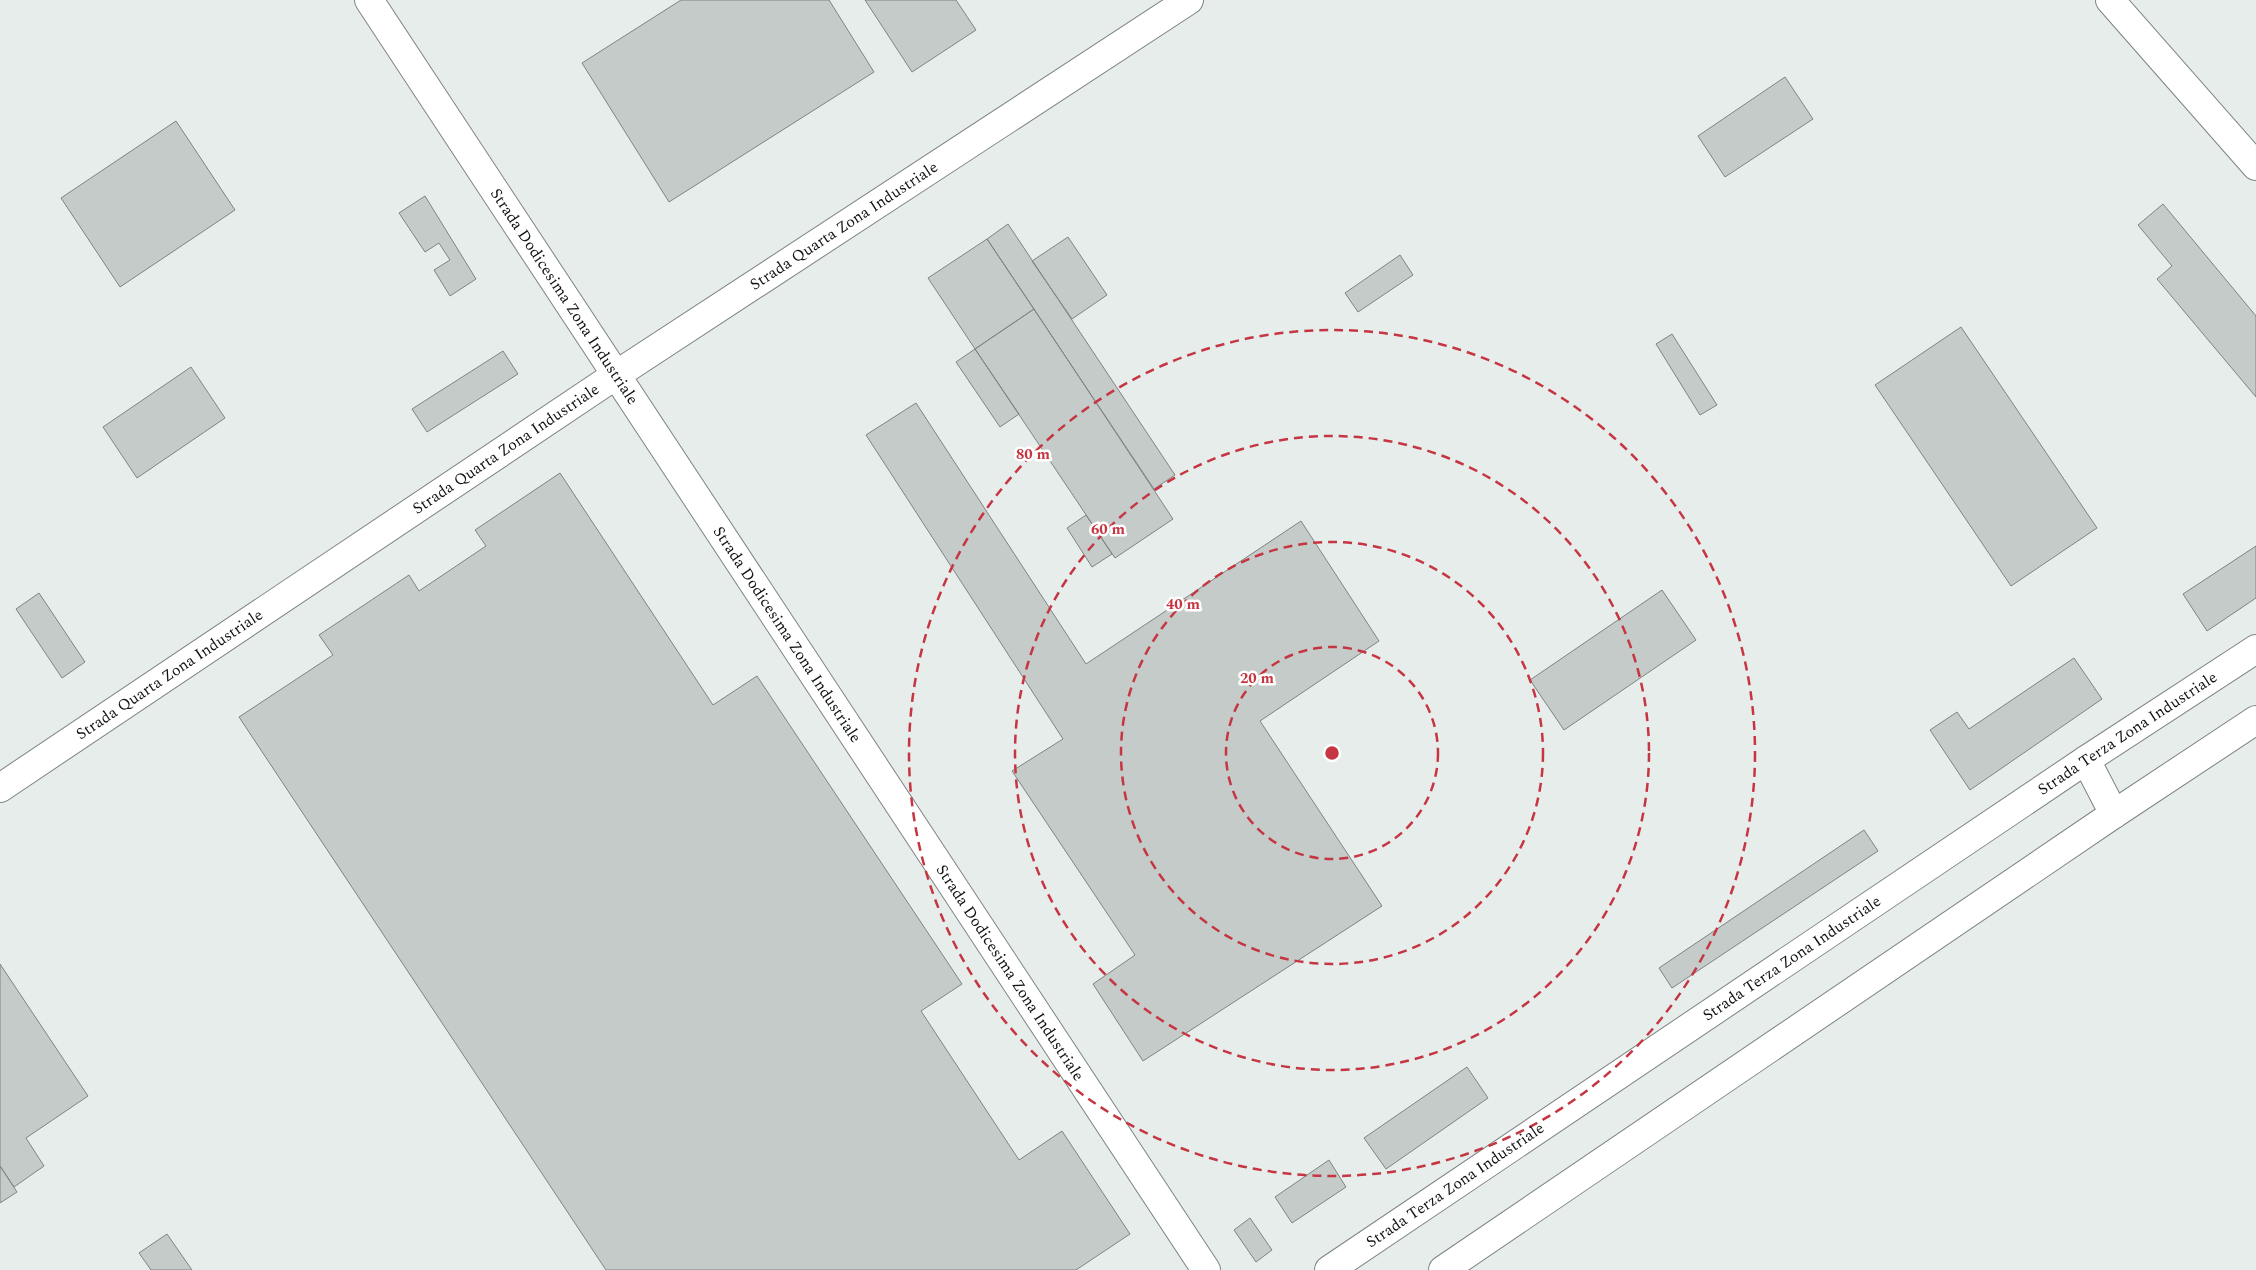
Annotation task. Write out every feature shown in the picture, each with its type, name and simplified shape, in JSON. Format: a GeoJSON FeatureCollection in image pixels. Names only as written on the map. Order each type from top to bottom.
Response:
{"type":"FeatureCollection","features":[{"type":"Feature","properties":{"kind":"street","name":"Strada Dodicesima Zona Industriale"},"geometry":{"type":"LineString","coordinates":[[369,0],[1206,1270]]}},
{"type":"Feature","properties":{"kind":"street","name":"Strada Quarta Zona Industriale"},"geometry":{"type":"LineString","coordinates":[[0,788],[616,375],[1189,0]]}},
{"type":"Feature","properties":{"kind":"street"},"geometry":{"type":"LineString","coordinates":[[2110,0],[2256,166]]}},
{"type":"Feature","properties":{"kind":"street","name":"Strada Terza Zona Industriale"},"geometry":{"type":"LineString","coordinates":[[1329,1270],[2086,760],[2256,649]]}},
{"type":"Feature","properties":{"kind":"street"},"geometry":{"type":"LineString","coordinates":[[1443,1270],[2114,814],[2256,720]]}},
{"type":"Feature","properties":{"kind":"street"},"geometry":{"type":"LineString","coordinates":[[2086,760],[2114,814]]}},
{"type":"Feature","properties":{"kind":"building"},"geometry":{"type":"Polygon","coordinates":[[[681,0],[829,0],[874,72],[669,202],[582,63],[681,0]]]}},
{"type":"Feature","properties":{"kind":"building"},"geometry":{"type":"Polygon","coordinates":[[[865,0],[956,0],[976,30],[912,72],[865,0]]]}},
{"type":"Feature","properties":{"kind":"building"},"geometry":{"type":"Polygon","coordinates":[[[1785,77],[1813,119],[1725,177],[1698,136],[1785,77]]]}},
{"type":"Feature","properties":{"kind":"building"},"geometry":{"type":"Polygon","coordinates":[[[176,121],[235,210],[120,287],[61,198],[176,121]]]}},
{"type":"Feature","properties":{"kind":"building"},"geometry":{"type":"Polygon","coordinates":[[[425,196],[476,279],[450,296],[434,270],[450,260],[439,243],[425,252],[399,213],[425,196]]]}},
{"type":"Feature","properties":{"kind":"building"},"geometry":{"type":"Polygon","coordinates":[[[2163,204],[2256,316],[2256,397],[2157,279],[2172,266],[2138,225],[2163,204]]]}},
{"type":"Feature","properties":{"kind":"building"},"geometry":{"type":"Polygon","coordinates":[[[1008,224],[1175,475],[1154,489],[987,239],[1008,224]]]}},
{"type":"Feature","properties":{"kind":"building"},"geometry":{"type":"Polygon","coordinates":[[[1068,237],[1107,295],[1072,319],[1032,261],[1068,237]]]}},
{"type":"Feature","properties":{"kind":"building"},"geometry":{"type":"Polygon","coordinates":[[[987,239],[1034,309],[975,349],[928,278],[987,239]]]}},
{"type":"Feature","properties":{"kind":"building"},"geometry":{"type":"Polygon","coordinates":[[[1400,255],[1413,275],[1358,312],[1345,293],[1400,255]]]}},
{"type":"Feature","properties":{"kind":"building"},"geometry":{"type":"Polygon","coordinates":[[[1034,309],[1173,519],[1115,558],[975,349],[1034,309]]]}},
{"type":"Feature","properties":{"kind":"building"},"geometry":{"type":"Polygon","coordinates":[[[1961,327],[2097,528],[2011,586],[1875,385],[1961,327]]]}},
{"type":"Feature","properties":{"kind":"building"},"geometry":{"type":"Polygon","coordinates":[[[1672,334],[1717,405],[1700,415],[1656,344],[1672,334]]]}},
{"type":"Feature","properties":{"kind":"building"},"geometry":{"type":"Polygon","coordinates":[[[975,349],[1019,414],[1000,427],[956,362],[975,349]]]}},
{"type":"Feature","properties":{"kind":"building"},"geometry":{"type":"Polygon","coordinates":[[[503,351],[518,374],[427,432],[412,409],[503,351]]]}},
{"type":"Feature","properties":{"kind":"building"},"geometry":{"type":"Polygon","coordinates":[[[191,367],[225,418],[137,478],[103,427],[191,367]]]}},
{"type":"Feature","properties":{"kind":"building"},"geometry":{"type":"Polygon","coordinates":[[[916,403],[1086,664],[1301,521],[1379,641],[1260,721],[1382,906],[1143,1061],[1093,984],[1135,955],[1012,771],[1063,739],[866,435],[916,403]]]}},
{"type":"Feature","properties":{"kind":"building"},"geometry":{"type":"Polygon","coordinates":[[[560,473],[713,705],[757,676],[962,984],[921,1011],[1019,1160],[1062,1131],[1130,1234],[1076,1270],[606,1270],[239,717],[333,655],[319,635],[409,575],[419,591],[486,546],[475,530],[560,473]]]}},
{"type":"Feature","properties":{"kind":"building"},"geometry":{"type":"Polygon","coordinates":[[[1086,515],[1112,554],[1092,567],[1067,528],[1086,515]]]}},
{"type":"Feature","properties":{"kind":"building"},"geometry":{"type":"Polygon","coordinates":[[[2256,546],[2256,598],[2207,631],[2183,594],[2256,546]]]}},
{"type":"Feature","properties":{"kind":"building"},"geometry":{"type":"Polygon","coordinates":[[[1662,590],[1696,640],[1564,730],[1530,680],[1662,590]]]}},
{"type":"Feature","properties":{"kind":"building"},"geometry":{"type":"Polygon","coordinates":[[[39,593],[85,662],[62,678],[16,609],[39,593]]]}},
{"type":"Feature","properties":{"kind":"building"},"geometry":{"type":"Polygon","coordinates":[[[2074,658],[2102,699],[1970,790],[1930,730],[1957,712],[1969,729],[2074,658]]]}},
{"type":"Feature","properties":{"kind":"building"},"geometry":{"type":"Polygon","coordinates":[[[1864,830],[1878,851],[1672,988],[1659,968],[1864,830]]]}},
{"type":"Feature","properties":{"kind":"building"},"geometry":{"type":"Polygon","coordinates":[[[0,964],[88,1096],[26,1138],[44,1166],[14,1187],[0,1166],[0,964]]]}},
{"type":"Feature","properties":{"kind":"building"},"geometry":{"type":"Polygon","coordinates":[[[1467,1067],[1488,1098],[1386,1169],[1364,1138],[1467,1067]]]}},
{"type":"Feature","properties":{"kind":"building"},"geometry":{"type":"Polygon","coordinates":[[[1329,1160],[1346,1187],[1292,1223],[1275,1197],[1329,1160]]]}},
{"type":"Feature","properties":{"kind":"building"},"geometry":{"type":"Polygon","coordinates":[[[0,1166],[17,1192],[0,1203],[0,1166]]]}},
{"type":"Feature","properties":{"kind":"building"},"geometry":{"type":"Polygon","coordinates":[[[1250,1218],[1272,1250],[1256,1262],[1234,1230],[1250,1218]]]}},
{"type":"Feature","properties":{"kind":"building"},"geometry":{"type":"Polygon","coordinates":[[[167,1234],[192,1270],[151,1270],[139,1253],[167,1234]]]}}]}
